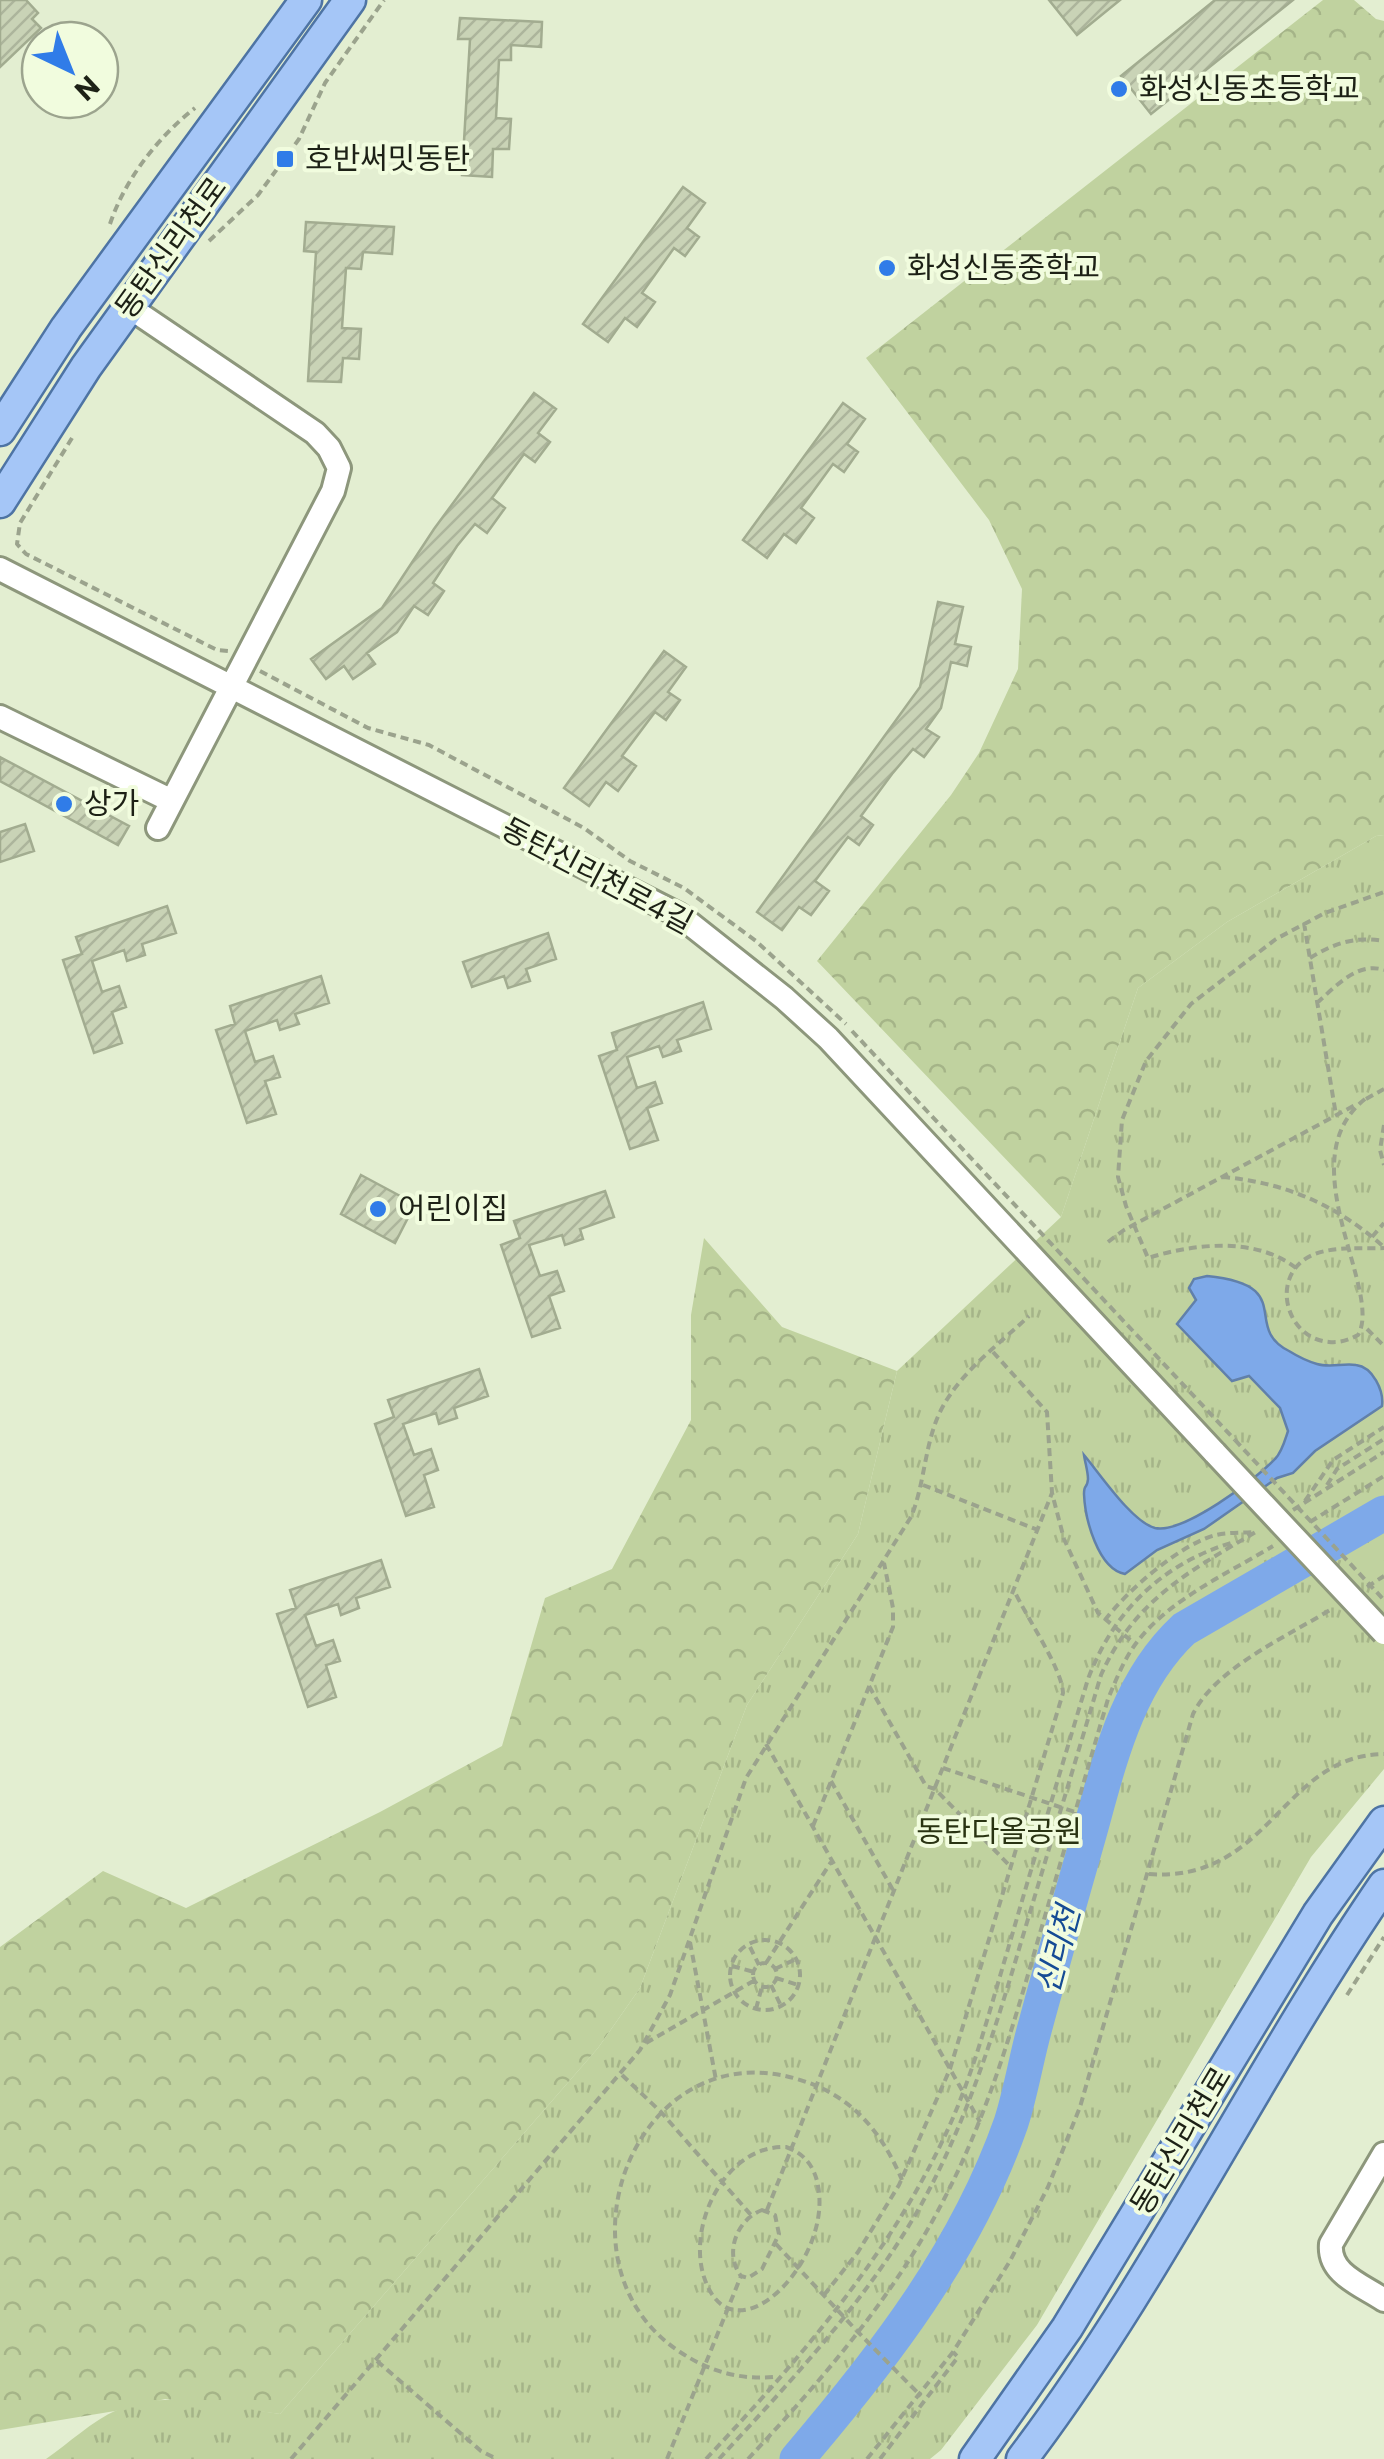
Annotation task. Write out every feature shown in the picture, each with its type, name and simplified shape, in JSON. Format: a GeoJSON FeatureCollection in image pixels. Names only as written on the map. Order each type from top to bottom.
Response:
{"type":"FeatureCollection","features":[{"type":"Feature","properties":{"kind":"main road","name":"동탄신리천로"},"geometry":{"type":"LineString","coordinates":[[0,430],[66,328],[306,0]]}},
{"type":"Feature","properties":{"kind":"main road","name":"동탄신리천로"},"geometry":{"type":"LineString","coordinates":[[0,502],[43,431],[129,307],[350,0]]}},
{"type":"Feature","properties":{"kind":"main road","name":"동탄신리천로"},"geometry":{"type":"LineString","coordinates":[[975,2459],[1067,2328],[1318,1914],[1384,1822]]}},
{"type":"Feature","properties":{"kind":"main road","name":"동탄신리천로"},"geometry":{"type":"LineString","coordinates":[[1022,2459],[1122,2314],[1299,2018],[1384,1885]]}},
{"type":"Feature","properties":{"kind":"street"},"geometry":{"type":"LineString","coordinates":[[129,307],[315,432],[340,468],[334,491],[158,828]]}},
{"type":"Feature","properties":{"kind":"street","name":"동탄신리천로4길"},"geometry":{"type":"LineString","coordinates":[[0,569],[679,916],[738,960],[828,1038],[1384,1633]]}},
{"type":"Feature","properties":{"kind":"street"},"geometry":{"type":"LineString","coordinates":[[0,717],[172,801]]}},
{"type":"Feature","properties":{"kind":"street"},"geometry":{"type":"LineString","coordinates":[[1384,2154],[1331,2244],[1330,2254],[1335,2268],[1384,2300]]}},
{"type":"Feature","properties":{"kind":"path"},"geometry":{"type":"LineString","coordinates":[[208,241],[258,196],[299,139],[324,83],[384,0]]}},
{"type":"Feature","properties":{"kind":"path"},"geometry":{"type":"LineString","coordinates":[[78,428],[20,523],[16,544],[26,554],[217,650],[225,652],[234,647]]}},
{"type":"Feature","properties":{"kind":"path"},"geometry":{"type":"LineString","coordinates":[[1296,1268],[1271,1255],[1216,1246],[1173,1250],[1148,1258],[1118,1177],[1119,1142],[1126,1108],[1146,1062],[1191,1004],[1276,939],[1304,923],[1384,892]]}},
{"type":"Feature","properties":{"kind":"path"},"geometry":{"type":"LineString","coordinates":[[1304,923],[1336,1115]]}},
{"type":"Feature","properties":{"kind":"path"},"geometry":{"type":"LineString","coordinates":[[1310,958],[1353,940],[1384,941]]}},
{"type":"Feature","properties":{"kind":"path"},"geometry":{"type":"LineString","coordinates":[[1318,1003],[1349,976],[1374,966],[1384,970]]}},
{"type":"Feature","properties":{"kind":"path"},"geometry":{"type":"LineString","coordinates":[[1108,1242],[1133,1224],[1384,1089]]}},
{"type":"Feature","properties":{"kind":"path"},"geometry":{"type":"LineString","coordinates":[[1344,1184],[1341,1159],[1346,1123],[1365,1100]]}},
{"type":"Feature","properties":{"kind":"path"},"geometry":{"type":"LineString","coordinates":[[1384,1125],[1380,1150],[1384,1165]]}},
{"type":"Feature","properties":{"kind":"path"},"geometry":{"type":"LineString","coordinates":[[1222,1177],[1288,1188],[1327,1206],[1384,1247]]}},
{"type":"Feature","properties":{"kind":"path"},"geometry":{"type":"LineString","coordinates":[[1354,1212],[1366,1248]]}},
{"type":"Feature","properties":{"kind":"path"},"geometry":{"type":"LineString","coordinates":[[1372,1237],[1384,1223]]}},
{"type":"Feature","properties":{"kind":"path"},"geometry":{"type":"LineString","coordinates":[[1372,1319],[1366,1329],[1347,1341],[1335,1343],[1315,1338],[1298,1327],[1286,1302],[1288,1282],[1296,1268],[1318,1253],[1384,1247]]}},
{"type":"Feature","properties":{"kind":"path"},"geometry":{"type":"LineString","coordinates":[[291,2459],[644,2044],[670,1995],[741,1790],[766,1744],[911,1517],[922,1485],[930,1438],[944,1401],[1029,1316]]}},
{"type":"Feature","properties":{"kind":"path"},"geometry":{"type":"LineString","coordinates":[[1366,1329],[1384,1346]]}},
{"type":"Feature","properties":{"kind":"path"},"geometry":{"type":"LineString","coordinates":[[992,1351],[1047,1412],[1052,1493],[1059,1526],[1080,1581],[1105,1620],[1135,1644]]}},
{"type":"Feature","properties":{"kind":"path"},"geometry":{"type":"LineString","coordinates":[[1303,1504],[1333,1460],[1384,1427]]}},
{"type":"Feature","properties":{"kind":"path"},"geometry":{"type":"LineString","coordinates":[[1384,1438],[1337,1468],[1324,1490],[1384,1452]]}},
{"type":"Feature","properties":{"kind":"path"},"geometry":{"type":"LineString","coordinates":[[1235,1440],[1384,1600]]}},
{"type":"Feature","properties":{"kind":"path"},"geometry":{"type":"LineString","coordinates":[[1304,1526],[1384,1476]]}},
{"type":"Feature","properties":{"kind":"path"},"geometry":{"type":"LineString","coordinates":[[922,1485],[1038,1530]]}},
{"type":"Feature","properties":{"kind":"path"},"geometry":{"type":"LineString","coordinates":[[768,2210],[1052,1493]]}},
{"type":"Feature","properties":{"kind":"path"},"geometry":{"type":"LineString","coordinates":[[1105,1620],[1148,1575],[1183,1552],[1214,1535],[1257,1532]]}},
{"type":"Feature","properties":{"kind":"path"},"geometry":{"type":"LineString","coordinates":[[706,2459],[836,2308],[896,2226],[938,2149],[963,2091],[1088,1679],[1113,1626],[1144,1590],[1167,1574],[1202,1552],[1243,1540],[1162,1590],[1123,1634],[1100,1675],[993,2039],[923,2201],[887,2261],[844,2317],[720,2459]]}},
{"type":"Feature","properties":{"kind":"path"},"geometry":{"type":"LineString","coordinates":[[748,2459],[856,2330],[925,2233],[980,2122],[1005,2056],[1108,1699],[1135,1644],[1176,1606],[1272,1546]]}},
{"type":"Feature","properties":{"kind":"path"},"geometry":{"type":"LineString","coordinates":[[813,1826],[894,1620],[884,1563]]}},
{"type":"Feature","properties":{"kind":"path"},"geometry":{"type":"LineString","coordinates":[[1368,1586],[1384,1576]]}},
{"type":"Feature","properties":{"kind":"path"},"geometry":{"type":"LineString","coordinates":[[824,2295],[858,2252],[902,2180],[950,2069],[1063,1692],[1063,1682],[1014,1590]]}},
{"type":"Feature","properties":{"kind":"path"},"geometry":{"type":"LineString","coordinates":[[867,2459],[953,2352],[1010,2261],[1048,2186],[1080,2107],[1200,1700],[1221,1678],[1335,1607]]}},
{"type":"Feature","properties":{"kind":"path"},"geometry":{"type":"LineString","coordinates":[[870,1686],[926,1786],[935,1789],[1010,1868]]}},
{"type":"Feature","properties":{"kind":"path"},"geometry":{"type":"LineString","coordinates":[[766,1744],[980,2122]]}},
{"type":"Feature","properties":{"kind":"path"},"geometry":{"type":"LineString","coordinates":[[1148,1874],[1178,1874],[1214,1864],[1256,1837],[1293,1798],[1331,1767],[1366,1754],[1384,1754]]}},
{"type":"Feature","properties":{"kind":"path"},"geometry":{"type":"LineString","coordinates":[[943,1768],[1075,1812]]}},
{"type":"Feature","properties":{"kind":"path"},"geometry":{"type":"LineString","coordinates":[[832,1781],[894,1892]]}},
{"type":"Feature","properties":{"kind":"path"},"geometry":{"type":"LineString","coordinates":[[754,1980],[754,1972],[766,1963],[832,1860]]}},
{"type":"Feature","properties":{"kind":"path"},"geometry":{"type":"LineString","coordinates":[[1346,1995],[1384,1937]]}},
{"type":"Feature","properties":{"kind":"path"},"geometry":{"type":"LineString","coordinates":[[689,1940],[716,2080]]}},
{"type":"Feature","properties":{"kind":"path"},"geometry":{"type":"LineString","coordinates":[[769,1940],[779,1943],[796,1959],[798,1985],[781,2006],[756,2009],[734,1992],[732,1966],[738,1953],[749,1945],[769,1940]]}},
{"type":"Feature","properties":{"kind":"path"},"geometry":{"type":"LineString","coordinates":[[749,1945],[759,1965]]}},
{"type":"Feature","properties":{"kind":"path"},"geometry":{"type":"LineString","coordinates":[[775,1970],[796,1959]]}},
{"type":"Feature","properties":{"kind":"path"},"geometry":{"type":"LineString","coordinates":[[754,1980],[762,1986],[771,1985],[776,1978],[775,1970],[766,1963]]}},
{"type":"Feature","properties":{"kind":"path"},"geometry":{"type":"LineString","coordinates":[[732,1966],[754,1972]]}},
{"type":"Feature","properties":{"kind":"path"},"geometry":{"type":"LineString","coordinates":[[776,1978],[798,1985]]}},
{"type":"Feature","properties":{"kind":"path"},"geometry":{"type":"LineString","coordinates":[[644,2044],[754,1980]]}},
{"type":"Feature","properties":{"kind":"path"},"geometry":{"type":"LineString","coordinates":[[771,1985],[781,2006]]}},
{"type":"Feature","properties":{"kind":"path"},"geometry":{"type":"LineString","coordinates":[[756,2009],[762,1986]]}},
{"type":"Feature","properties":{"kind":"path"},"geometry":{"type":"LineString","coordinates":[[621,2074],[661,2112],[750,2215]]}},
{"type":"Feature","properties":{"kind":"path"},"geometry":{"type":"LineString","coordinates":[[774,2377],[742,2377],[707,2367],[653,2330],[628,2290],[614,2240],[616,2204],[624,2169],[648,2128],[661,2112],[688,2092],[716,2080],[780,2074],[846,2101],[870,2124],[902,2180]]}},
{"type":"Feature","properties":{"kind":"path"},"geometry":{"type":"LineString","coordinates":[[779,2147],[792,2149],[803,2156],[816,2176],[820,2205],[817,2230],[800,2270],[786,2287],[748,2309],[729,2307],[714,2297],[700,2262],[705,2218],[722,2182],[752,2155],[779,2147]]}},
{"type":"Feature","properties":{"kind":"path"},"geometry":{"type":"LineString","coordinates":[[741,2276],[732,2254],[737,2233],[750,2215],[768,2210]]}},
{"type":"Feature","properties":{"kind":"path"},"geometry":{"type":"LineString","coordinates":[[741,2276],[756,2275],[776,2244],[779,2224],[768,2210]]}},
{"type":"Feature","properties":{"kind":"path"},"geometry":{"type":"LineString","coordinates":[[776,2244],[920,2396]]}},
{"type":"Feature","properties":{"kind":"path"},"geometry":{"type":"LineString","coordinates":[[666,2459],[707,2367],[741,2276]]}},
{"type":"Feature","properties":{"kind":"path"},"geometry":{"type":"LineString","coordinates":[[880,2459],[958,2357],[953,2352]]}},
{"type":"Feature","properties":{"kind":"path"},"geometry":{"type":"LineString","coordinates":[[376,2360],[481,2451],[497,2459]]}},
{"type":"Feature","properties":{"kind":"green space"},"geometry":{"type":"Polygon","coordinates":[[[1323,0],[1354,0],[1384,21],[1384,835],[1376,836],[1227,922],[1138,988],[1061,1217],[817,961],[951,795],[979,753],[1018,669],[1022,589],[989,520],[866,358],[1323,0]]]}},
{"type":"Feature","properties":{"kind":"green space","name":"동탄다올공원"},"geometry":{"type":"Polygon","coordinates":[[[1384,835],[1384,1769],[1311,1857],[1037,2325],[941,2450],[930,2459],[46,2459],[117,2410],[156,2400],[198,2401],[280,2414],[598,2048],[640,1988],[747,1705],[858,1534],[897,1371],[1061,1217],[1138,988],[1227,922],[1376,836],[1384,835]]]}},
{"type":"Feature","properties":{"kind":"green space"},"geometry":{"type":"Polygon","coordinates":[[[704,1238],[782,1327],[897,1371],[858,1534],[747,1705],[640,1988],[598,2048],[280,2414],[165,2399],[0,2430],[0,1947],[103,1871],[186,1908],[380,1812],[502,1746],[545,1598],[612,1569],[691,1420],[691,1315],[704,1238]]]}},
{"type":"Feature","properties":{"kind":"water"},"geometry":{"type":"Polygon","coordinates":[[[1207,1276],[1251,1288],[1260,1297],[1275,1341],[1292,1353],[1317,1364],[1356,1365],[1368,1370],[1379,1387],[1382,1406],[1315,1451],[1293,1473],[1277,1478],[1204,1529],[1157,1550],[1125,1574],[1107,1563],[1090,1529],[1084,1494],[1088,1479],[1084,1455],[1136,1517],[1155,1528],[1167,1528],[1218,1504],[1252,1479],[1277,1456],[1288,1431],[1280,1408],[1249,1376],[1232,1381],[1177,1324],[1196,1300],[1189,1288],[1194,1279],[1207,1276]]]}},
{"type":"Feature","properties":{"kind":"building"},"geometry":{"type":"Polygon","coordinates":[[[0,0],[26,0],[38,13],[33,20],[20,20],[20,48],[0,67],[0,0]]]}},
{"type":"Feature","properties":{"kind":"building"},"geometry":{"type":"Polygon","coordinates":[[[1049,0],[1120,0],[1077,35],[1049,0]]]}},
{"type":"Feature","properties":{"kind":"building"},"geometry":{"type":"Polygon","coordinates":[[[1215,0],[1293,0],[1151,114],[1121,76],[1215,0]]]}},
{"type":"Feature","properties":{"kind":"building"},"geometry":{"type":"Polygon","coordinates":[[[460,18],[542,22],[541,47],[511,45],[511,60],[499,60],[496,118],[511,119],[509,149],[493,149],[492,177],[462,175],[470,39],[458,39],[460,18]]]}},
{"type":"Feature","properties":{"kind":"building"},"geometry":{"type":"Polygon","coordinates":[[[683,187],[705,203],[687,228],[699,237],[685,256],[674,248],[642,293],[655,302],[637,327],[625,318],[608,342],[583,324],[683,187]]]}},
{"type":"Feature","properties":{"kind":"building"},"geometry":{"type":"Polygon","coordinates":[[[306,222],[394,227],[392,254],[363,252],[361,269],[346,268],[342,328],[361,329],[359,359],[343,358],[341,382],[308,381],[316,252],[304,251],[306,222]]]}},
{"type":"Feature","properties":{"kind":"building"},"geometry":{"type":"Polygon","coordinates":[[[534,393],[556,409],[538,433],[550,442],[535,462],[524,454],[492,498],[505,508],[487,533],[475,524],[457,546],[433,583],[444,591],[428,615],[414,606],[397,632],[367,653],[375,664],[353,679],[344,666],[326,679],[311,659],[382,608],[434,529],[534,393]]]}},
{"type":"Feature","properties":{"kind":"building"},"geometry":{"type":"Polygon","coordinates":[[[843,403],[865,419],[847,444],[858,452],[844,472],[833,464],[801,508],[814,518],[796,543],[784,534],[767,558],[743,540],[843,403]]]}},
{"type":"Feature","properties":{"kind":"building"},"geometry":{"type":"Polygon","coordinates":[[[938,602],[963,607],[955,644],[971,647],[967,666],[951,662],[941,708],[926,729],[939,737],[924,757],[913,749],[892,774],[861,816],[873,825],[859,845],[848,837],[815,881],[829,891],[811,915],[799,907],[782,930],[757,912],[920,687],[938,602]]]}},
{"type":"Feature","properties":{"kind":"building"},"geometry":{"type":"Polygon","coordinates":[[[664,651],[686,667],[668,692],[680,700],[666,720],[655,712],[622,756],[636,766],[618,791],[606,782],[589,806],[564,788],[664,651]]]}},
{"type":"Feature","properties":{"kind":"building","name":"상가"},"geometry":{"type":"Polygon","coordinates":[[[0,757],[129,826],[118,845],[0,781],[0,757]]]}},
{"type":"Feature","properties":{"kind":"building"},"geometry":{"type":"Polygon","coordinates":[[[25,824],[34,851],[0,862],[0,832],[25,824]]]}},
{"type":"Feature","properties":{"kind":"building"},"geometry":{"type":"Polygon","coordinates":[[[167,906],[176,933],[142,944],[145,955],[127,961],[124,950],[92,961],[102,992],[119,986],[126,1007],[112,1012],[122,1043],[94,1053],[63,960],[82,954],[76,937],[167,906]]]}},
{"type":"Feature","properties":{"kind":"building"},"geometry":{"type":"Polygon","coordinates":[[[548,933],[556,959],[526,969],[530,981],[508,988],[504,976],[472,987],[463,962],[548,933]]]}},
{"type":"Feature","properties":{"kind":"building"},"geometry":{"type":"Polygon","coordinates":[[[321,976],[329,1003],[295,1014],[299,1024],[280,1030],[277,1020],[245,1031],[255,1062],[273,1056],[280,1077],[265,1081],[276,1114],[247,1123],[216,1030],[235,1024],[230,1006],[321,976]]]}},
{"type":"Feature","properties":{"kind":"building"},"geometry":{"type":"Polygon","coordinates":[[[703,1002],[711,1029],[677,1040],[681,1051],[663,1057],[659,1046],[627,1057],[637,1088],[655,1082],[662,1103],[647,1108],[658,1140],[630,1149],[599,1056],[617,1050],[612,1033],[703,1002]]]}},
{"type":"Feature","properties":{"kind":"building","name":"어린이집"},"geometry":{"type":"Polygon","coordinates":[[[361,1175],[415,1204],[395,1243],[341,1214],[361,1175]]]}},
{"type":"Feature","properties":{"kind":"building"},"geometry":{"type":"Polygon","coordinates":[[[605,1191],[614,1217],[580,1229],[583,1239],[565,1245],[562,1235],[529,1245],[540,1276],[557,1271],[564,1291],[549,1296],[560,1328],[532,1337],[501,1245],[520,1238],[514,1221],[605,1191]]]}},
{"type":"Feature","properties":{"kind":"building"},"geometry":{"type":"Polygon","coordinates":[[[479,1369],[488,1396],[454,1408],[457,1418],[439,1424],[436,1413],[403,1424],[414,1455],[431,1449],[438,1470],[424,1475],[434,1507],[406,1516],[375,1424],[394,1417],[388,1400],[479,1369]]]}},
{"type":"Feature","properties":{"kind":"building"},"geometry":{"type":"Polygon","coordinates":[[[381,1560],[390,1587],[356,1598],[359,1608],[341,1615],[338,1604],[305,1615],[316,1646],[333,1640],[340,1661],[326,1665],[336,1697],[308,1707],[277,1614],[296,1608],[290,1590],[381,1560]]]}},
{"type":"Feature","properties":{"kind":"waterway","name":"신리천"},"geometry":{"type":"LineString","coordinates":[[797,2459],[920,2301],[971,2215],[992,2170],[1015,2111],[1041,2003],[1112,1753],[1147,1674],[1184,1629],[1384,1513]]}},
{"type":"Feature","properties":{"kind":"place","name":"화성신동초등학교"},"geometry":{"type":"Point","coordinates":[1119,89]}},
{"type":"Feature","properties":{"kind":"place","name":"호반써밋동탄"},"geometry":{"type":"Point","coordinates":[285,159]}},
{"type":"Feature","properties":{"kind":"place","name":"화성신동중학교"},"geometry":{"type":"Point","coordinates":[887,268]}},
{"type":"Feature","properties":{"kind":"place","name":"상가"},"geometry":{"type":"Point","coordinates":[64,804]}},
{"type":"Feature","properties":{"kind":"place","name":"어린이집"},"geometry":{"type":"Point","coordinates":[378,1209]}}]}
